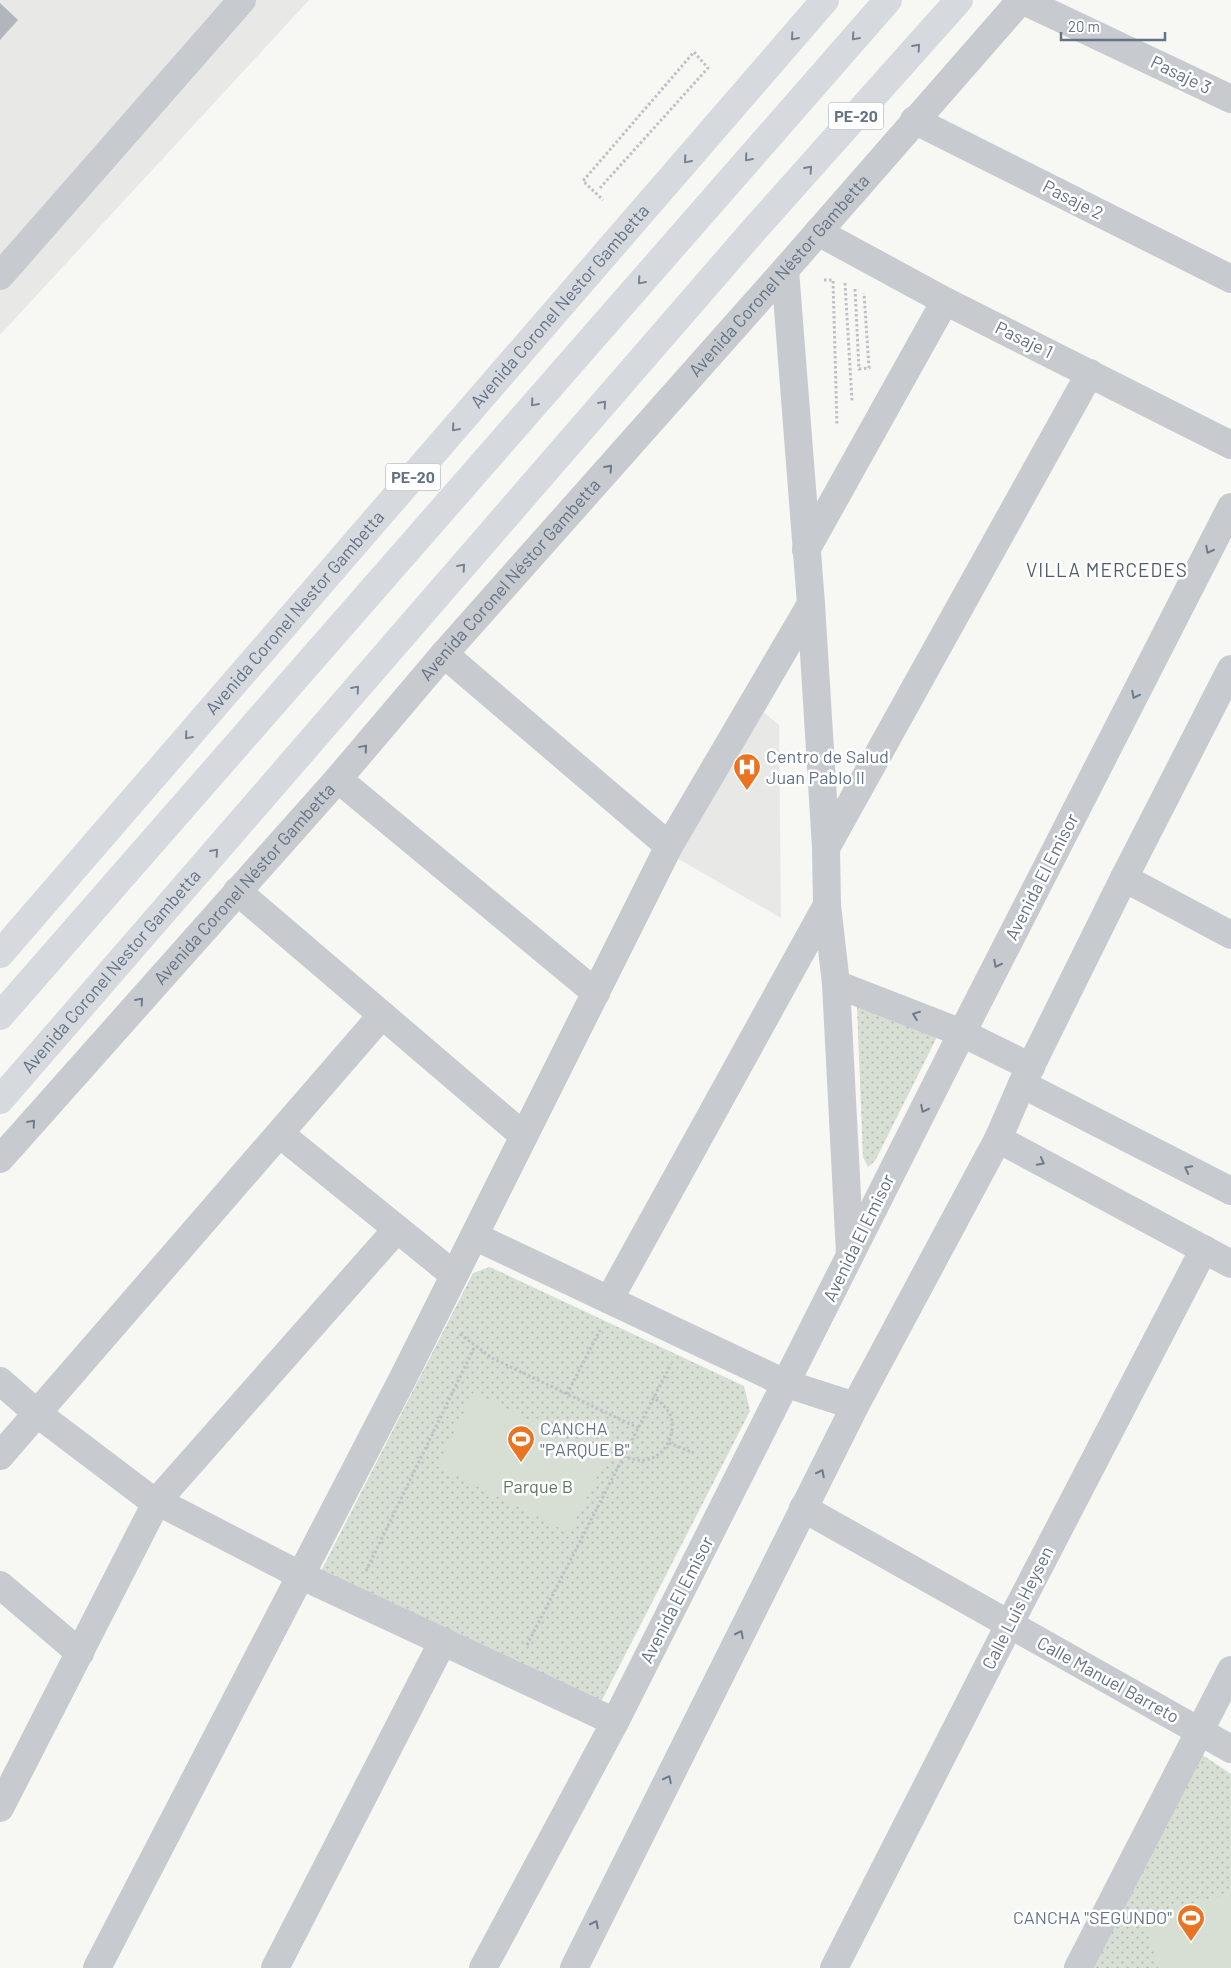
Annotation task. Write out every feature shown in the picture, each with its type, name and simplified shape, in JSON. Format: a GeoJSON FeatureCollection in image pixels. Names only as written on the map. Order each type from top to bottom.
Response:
{"type":"FeatureCollection","features":[{"type":"Feature","properties":{"kind":"highway","name":"Avenida Coronel Nestor Gambetta"},"geometry":{"type":"LineString","coordinates":[[0,954],[826,0]]}},
{"type":"Feature","properties":{"kind":"highway"},"geometry":{"type":"LineString","coordinates":[[0,1016],[888,0]]}},
{"type":"Feature","properties":{"kind":"highway","name":"Avenida Coronel Nestor Gambetta"},"geometry":{"type":"LineString","coordinates":[[0,1100],[753,231],[959,0]]}},
{"type":"Feature","properties":{"kind":"street"},"geometry":{"type":"LineString","coordinates":[[0,276],[242,0]]}},
{"type":"Feature","properties":{"kind":"street","name":"Pasaje 3"},"geometry":{"type":"LineString","coordinates":[[1021,0],[1231,99]]}},
{"type":"Feature","properties":{"kind":"street","name":"Avenida Coronel Néstor Gambetta"},"geometry":{"type":"LineString","coordinates":[[0,1159],[338,779],[444,654],[785,270],[914,120],[1021,0]]}},
{"type":"Feature","properties":{"kind":"street","name":"Pasaje 2"},"geometry":{"type":"LineString","coordinates":[[914,120],[1231,279]]}},
{"type":"Feature","properties":{"kind":"street","name":"Pasaje 1"},"geometry":{"type":"LineString","coordinates":[[818,232],[945,300],[1231,445]]}},
{"type":"Feature","properties":{"kind":"street"},"geometry":{"type":"LineString","coordinates":[[785,270],[811,604],[828,906],[836,984],[850,1256]]}},
{"type":"Feature","properties":{"kind":"street"},"geometry":{"type":"LineString","coordinates":[[806,550],[945,300]]}},
{"type":"Feature","properties":{"kind":"street"},"geometry":{"type":"LineString","coordinates":[[826,848],[1090,373]]}},
{"type":"Feature","properties":{"kind":"street","name":"Avenida El Emisor"},"geometry":{"type":"LineString","coordinates":[[483,1968],[615,1722],[787,1384],[962,1033],[1231,507]]}},
{"type":"Feature","properties":{"kind":"street"},"geometry":{"type":"LineString","coordinates":[[97,1968],[403,1378],[669,846],[811,604]]}},
{"type":"Feature","properties":{"kind":"street"},"geometry":{"type":"LineString","coordinates":[[444,654],[669,846]]}},
{"type":"Feature","properties":{"kind":"street"},"geometry":{"type":"LineString","coordinates":[[574,1968],[855,1406],[998,1138],[1124,878],[1222,709],[1231,669]]}},
{"type":"Feature","properties":{"kind":"street"},"geometry":{"type":"LineString","coordinates":[[338,779],[596,993]]}},
{"type":"Feature","properties":{"kind":"street"},"geometry":{"type":"LineString","coordinates":[[1124,878],[1231,935]]}},
{"type":"Feature","properties":{"kind":"street"},"geometry":{"type":"LineString","coordinates":[[237,891],[524,1136]]}},
{"type":"Feature","properties":{"kind":"street"},"geometry":{"type":"LineString","coordinates":[[609,1300],[828,906]]}},
{"type":"Feature","properties":{"kind":"street"},"geometry":{"type":"LineString","coordinates":[[836,984],[962,1033],[1027,1075],[1231,1191]]}},
{"type":"Feature","properties":{"kind":"street"},"geometry":{"type":"LineString","coordinates":[[0,1456],[382,1015]]}},
{"type":"Feature","properties":{"kind":"street"},"geometry":{"type":"LineString","coordinates":[[280,1134],[454,1275]]}},
{"type":"Feature","properties":{"kind":"street"},"geometry":{"type":"LineString","coordinates":[[998,1138],[1231,1264]]}},
{"type":"Feature","properties":{"kind":"street"},"geometry":{"type":"LineString","coordinates":[[2,1799],[80,1653],[157,1501],[397,1229]]}},
{"type":"Feature","properties":{"kind":"street"},"geometry":{"type":"LineString","coordinates":[[474,1236],[787,1384],[855,1406]]}},
{"type":"Feature","properties":{"kind":"street","name":"Calle Luis Heysen"},"geometry":{"type":"LineString","coordinates":[[834,1968],[1204,1249]]}},
{"type":"Feature","properties":{"kind":"street"},"geometry":{"type":"LineString","coordinates":[[0,1381],[38,1414],[145,1495],[300,1575],[615,1722]]}},
{"type":"Feature","properties":{"kind":"street","name":"Calle Manuel Barreto"},"geometry":{"type":"LineString","coordinates":[[803,1508],[1231,1749]]}},
{"type":"Feature","properties":{"kind":"street"},"geometry":{"type":"LineString","coordinates":[[0,1585],[80,1653]]}},
{"type":"Feature","properties":{"kind":"street"},"geometry":{"type":"LineString","coordinates":[[276,1968],[443,1641]]}},
{"type":"Feature","properties":{"kind":"street"},"geometry":{"type":"LineString","coordinates":[[1078,1968],[1231,1670]]}},
{"type":"Feature","properties":{"kind":"path"},"geometry":{"type":"LineString","coordinates":[[600,188],[708,68],[694,52],[583,182],[604,200]]}},
{"type":"Feature","properties":{"kind":"path"},"geometry":{"type":"LineString","coordinates":[[824,280],[833,280],[838,435]]}},
{"type":"Feature","properties":{"kind":"path"},"geometry":{"type":"LineString","coordinates":[[852,406],[844,283],[854,282],[859,369],[869,368],[863,285]]}},
{"type":"Feature","properties":{"kind":"path"},"geometry":{"type":"LineString","coordinates":[[567,1394],[601,1328]]}},
{"type":"Feature","properties":{"kind":"path"},"geometry":{"type":"LineString","coordinates":[[460,1333],[492,1358],[638,1428]]}},
{"type":"Feature","properties":{"kind":"path"},"geometry":{"type":"LineString","coordinates":[[365,1574],[475,1346]]}},
{"type":"Feature","properties":{"kind":"path"},"geometry":{"type":"LineString","coordinates":[[523,1653],[671,1362]]}},
{"type":"Feature","properties":{"kind":"path"},"geometry":{"type":"LineString","coordinates":[[623,1456],[636,1460],[649,1459],[660,1453],[669,1443],[672,1430],[671,1417],[664,1405],[653,1397]]}},
{"type":"Feature","properties":{"kind":"path"},"geometry":{"type":"LineString","coordinates":[[669,1443],[694,1453]]}},
{"type":"Feature","properties":{"kind":"shaded area"},"geometry":{"type":"Polygon","coordinates":[[[0,0],[309,0],[0,335],[0,0]]]}},
{"type":"Feature","properties":{"kind":"shaded area","name":"Centro de Salud Juan Pablo II"},"geometry":{"type":"Polygon","coordinates":[[[761,710],[779,725],[781,918],[675,857],[761,710]]]}},
{"type":"Feature","properties":{"kind":"green space"},"geometry":{"type":"Polygon","coordinates":[[[866,1003],[939,1033],[875,1161],[868,1167],[863,1157],[857,1007],[866,1003]]]}},
{"type":"Feature","properties":{"kind":"green space","name":"Parque B"},"geometry":{"type":"Polygon","coordinates":[[[490,1267],[744,1386],[750,1411],[602,1700],[585,1705],[320,1573],[473,1273],[490,1267]]]}},
{"type":"Feature","properties":{"kind":"green space","name":"CANCHA \"PARQUE B\""},"geometry":{"type":"Polygon","coordinates":[[[474,1392],[606,1459],[569,1533],[437,1466],[474,1392]]]}},
{"type":"Feature","properties":{"kind":"green space"},"geometry":{"type":"Polygon","coordinates":[[[1195,1750],[1231,1774],[1231,1968],[1085,1968],[1195,1750]]]}},
{"type":"Feature","properties":{"kind":"green space","name":"CANCHA \"SEGUNDO\""},"geometry":{"type":"Polygon","coordinates":[[[1231,1893],[1231,1968],[1158,1968],[1144,1916],[1231,1893]]]}},
{"type":"Feature","properties":{"kind":"building"},"geometry":{"type":"Polygon","coordinates":[[[0,3],[18,20],[0,40],[0,3]]]}},
{"type":"Feature","properties":{"kind":"place","name":"Centro de Salud Juan Pablo II"},"geometry":{"type":"Point","coordinates":[747,791]}},
{"type":"Feature","properties":{"kind":"place","name":"CANCHA \"PARQUE B\""},"geometry":{"type":"Point","coordinates":[521,1463]}},
{"type":"Feature","properties":{"kind":"place","name":"CANCHA \"SEGUNDO\""},"geometry":{"type":"Point","coordinates":[1191,1942]}},
{"type":"Feature","properties":{"kind":"district","name":"VILLA MERCEDES"},"geometry":{"type":"Point","coordinates":[1107,570]}}]}
